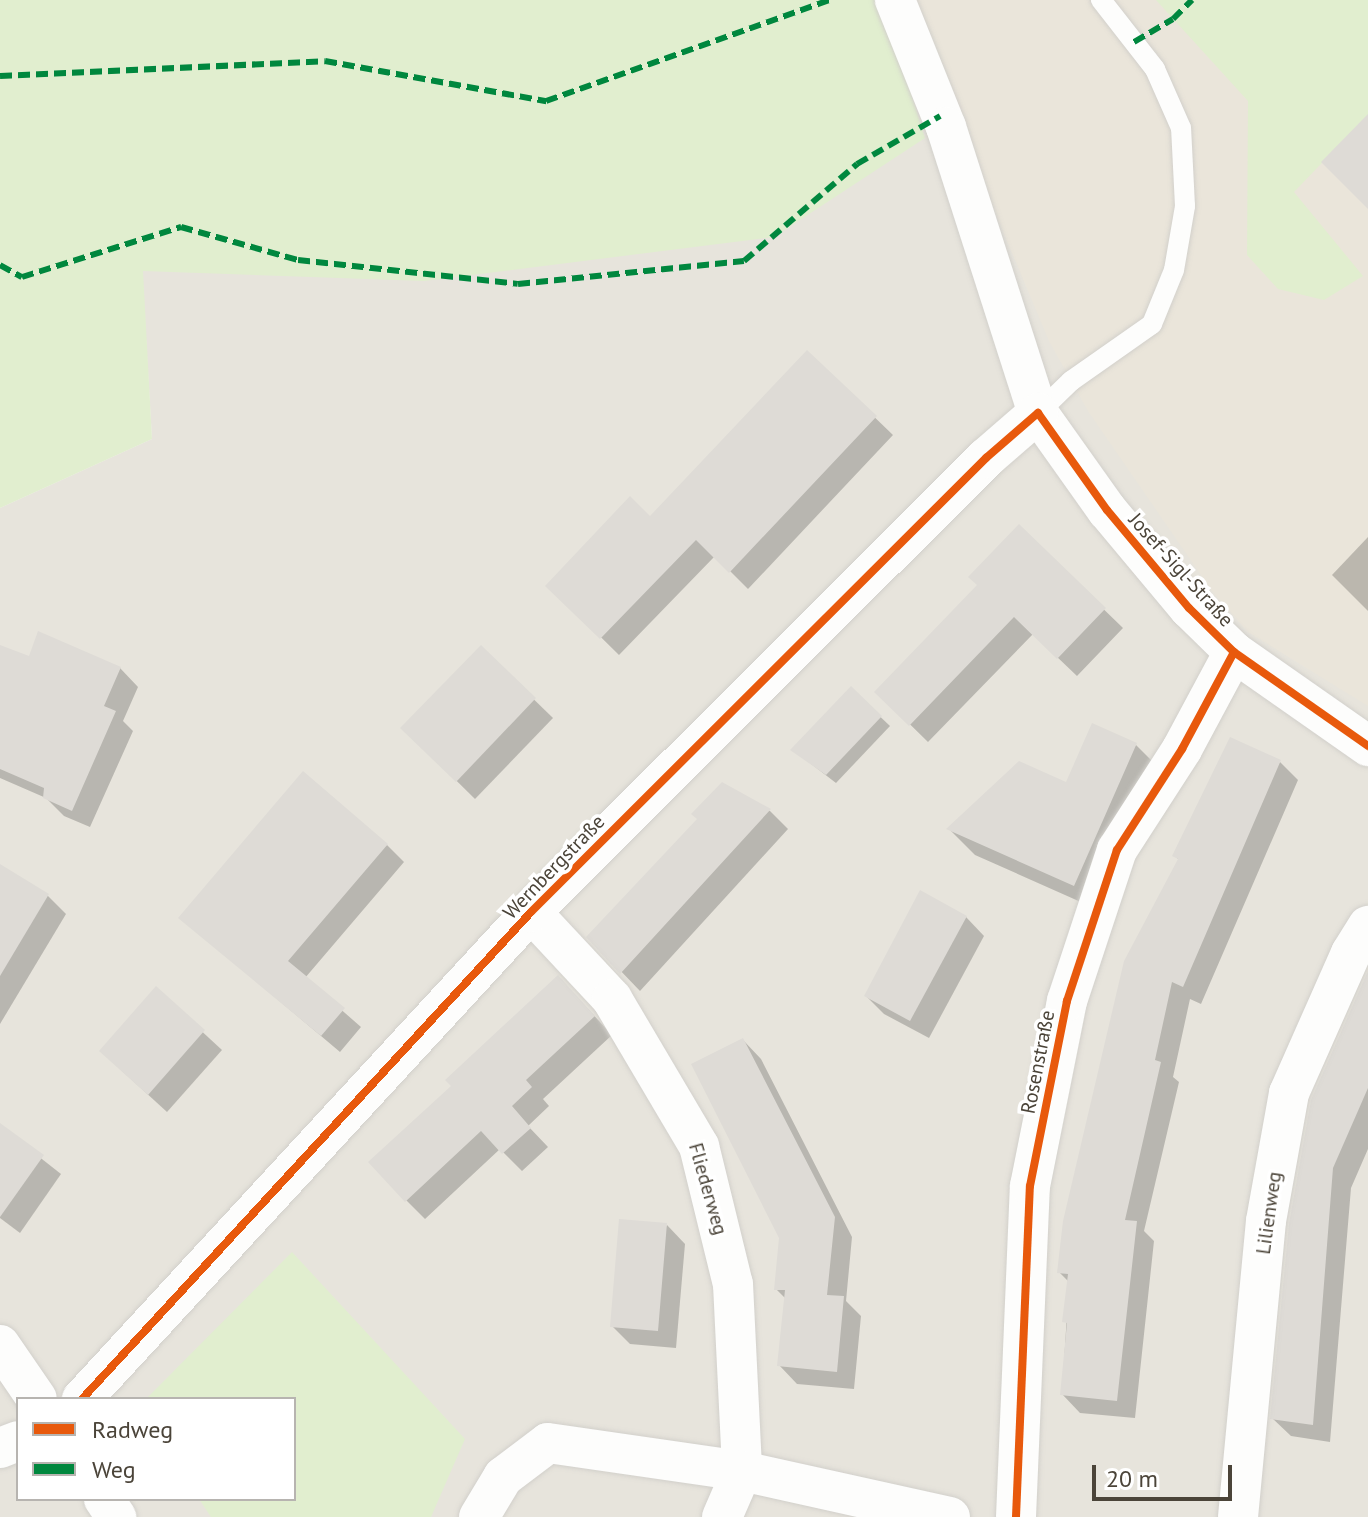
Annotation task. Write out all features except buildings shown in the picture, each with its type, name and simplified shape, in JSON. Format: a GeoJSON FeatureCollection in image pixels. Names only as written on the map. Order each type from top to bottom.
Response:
{"type":"FeatureCollection","features":[{"type":"Feature","properties":{"kind":"street","name":"Josef-Sigl-Straße"},"geometry":{"type":"LineString","coordinates":[[895,0],[946,127],[1038,413],[1107,510],[1234,652],[1368,746]]}},
{"type":"Feature","properties":{"kind":"street","name":"Wernbergstraße"},"geometry":{"type":"LineString","coordinates":[[84,1397],[531,912],[975,469],[1038,413]]}},
{"type":"Feature","properties":{"kind":"street","name":"Rosenstraße"},"geometry":{"type":"LineString","coordinates":[[1016,1517],[1030,1186],[1067,1001],[1117,850],[1182,749],[1234,652]]}},
{"type":"Feature","properties":{"kind":"street","name":"Fliederweg"},"geometry":{"type":"LineString","coordinates":[[531,912],[612,999],[699,1146],[733,1284],[742,1471],[722,1517]]}},
{"type":"Feature","properties":{"kind":"street","name":"Lilienweg"},"geometry":{"type":"LineString","coordinates":[[1238,1517],[1266,1221],[1289,1093],[1351,953],[1368,926]]}},
{"type":"Feature","properties":{"kind":"street"},"geometry":{"type":"LineString","coordinates":[[0,1345],[36,1397]]}},
{"type":"Feature","properties":{"kind":"street"},"geometry":{"type":"LineString","coordinates":[[479,1517],[503,1477],[548,1443],[742,1471],[950,1517]]}},
{"type":"Feature","properties":{"kind":"lane"},"geometry":{"type":"LineString","coordinates":[[1038,413],[1071,381],[1152,324],[1174,270],[1185,206],[1181,128],[1155,69],[1101,0]]}},
{"type":"Feature","properties":{"kind":"shaded area"},"geometry":{"type":"Polygon","coordinates":[[[730,0],[1368,0],[1368,1517],[0,1517],[0,508],[152,439],[142,271],[730,0]]]}},
{"type":"Feature","properties":{"kind":"shaded area"},"geometry":{"type":"Polygon","coordinates":[[[916,0],[1156,0],[1260,104],[1293,192],[1368,115],[1368,706],[1248,632],[1212,591],[1088,411],[1049,341],[958,124],[916,0]]]}},
{"type":"Feature","properties":{"kind":"green space"},"geometry":{"type":"Polygon","coordinates":[[[0,0],[882,0],[925,138],[774,237],[424,281],[143,271],[152,439],[0,508],[0,0]]]}},
{"type":"Feature","properties":{"kind":"green space"},"geometry":{"type":"Polygon","coordinates":[[[1156,0],[1368,0],[1368,115],[1294,192],[1363,276],[1324,300],[1278,289],[1247,255],[1248,101],[1156,0]]]}},
{"type":"Feature","properties":{"kind":"green space"},"geometry":{"type":"Polygon","coordinates":[[[292,1252],[465,1439],[431,1517],[211,1517],[200,1501],[296,1501],[296,1397],[148,1397],[292,1252]]]}},
{"type":"Feature","properties":{"kind":"marked path"},"geometry":{"type":"LineString","coordinates":[[0,76],[325,61],[546,101],[830,0]]}},
{"type":"Feature","properties":{"kind":"marked path"},"geometry":{"type":"LineString","coordinates":[[1134,42],[1173,19],[1192,0]]}},
{"type":"Feature","properties":{"kind":"marked path"},"geometry":{"type":"LineString","coordinates":[[0,265],[22,277],[181,227],[298,260],[518,284],[744,261],[857,164],[940,116]]}},
{"type":"Feature","properties":{"kind":"cycle path"},"geometry":{"type":"LineString","coordinates":[[84,1397],[531,912],[986,458],[1038,413],[1107,510],[1189,608],[1234,652],[1368,746]]}},
{"type":"Feature","properties":{"kind":"cycle path"},"geometry":{"type":"LineString","coordinates":[[1016,1517],[1030,1186],[1067,1001],[1117,850],[1182,749],[1234,652]]}}]}
